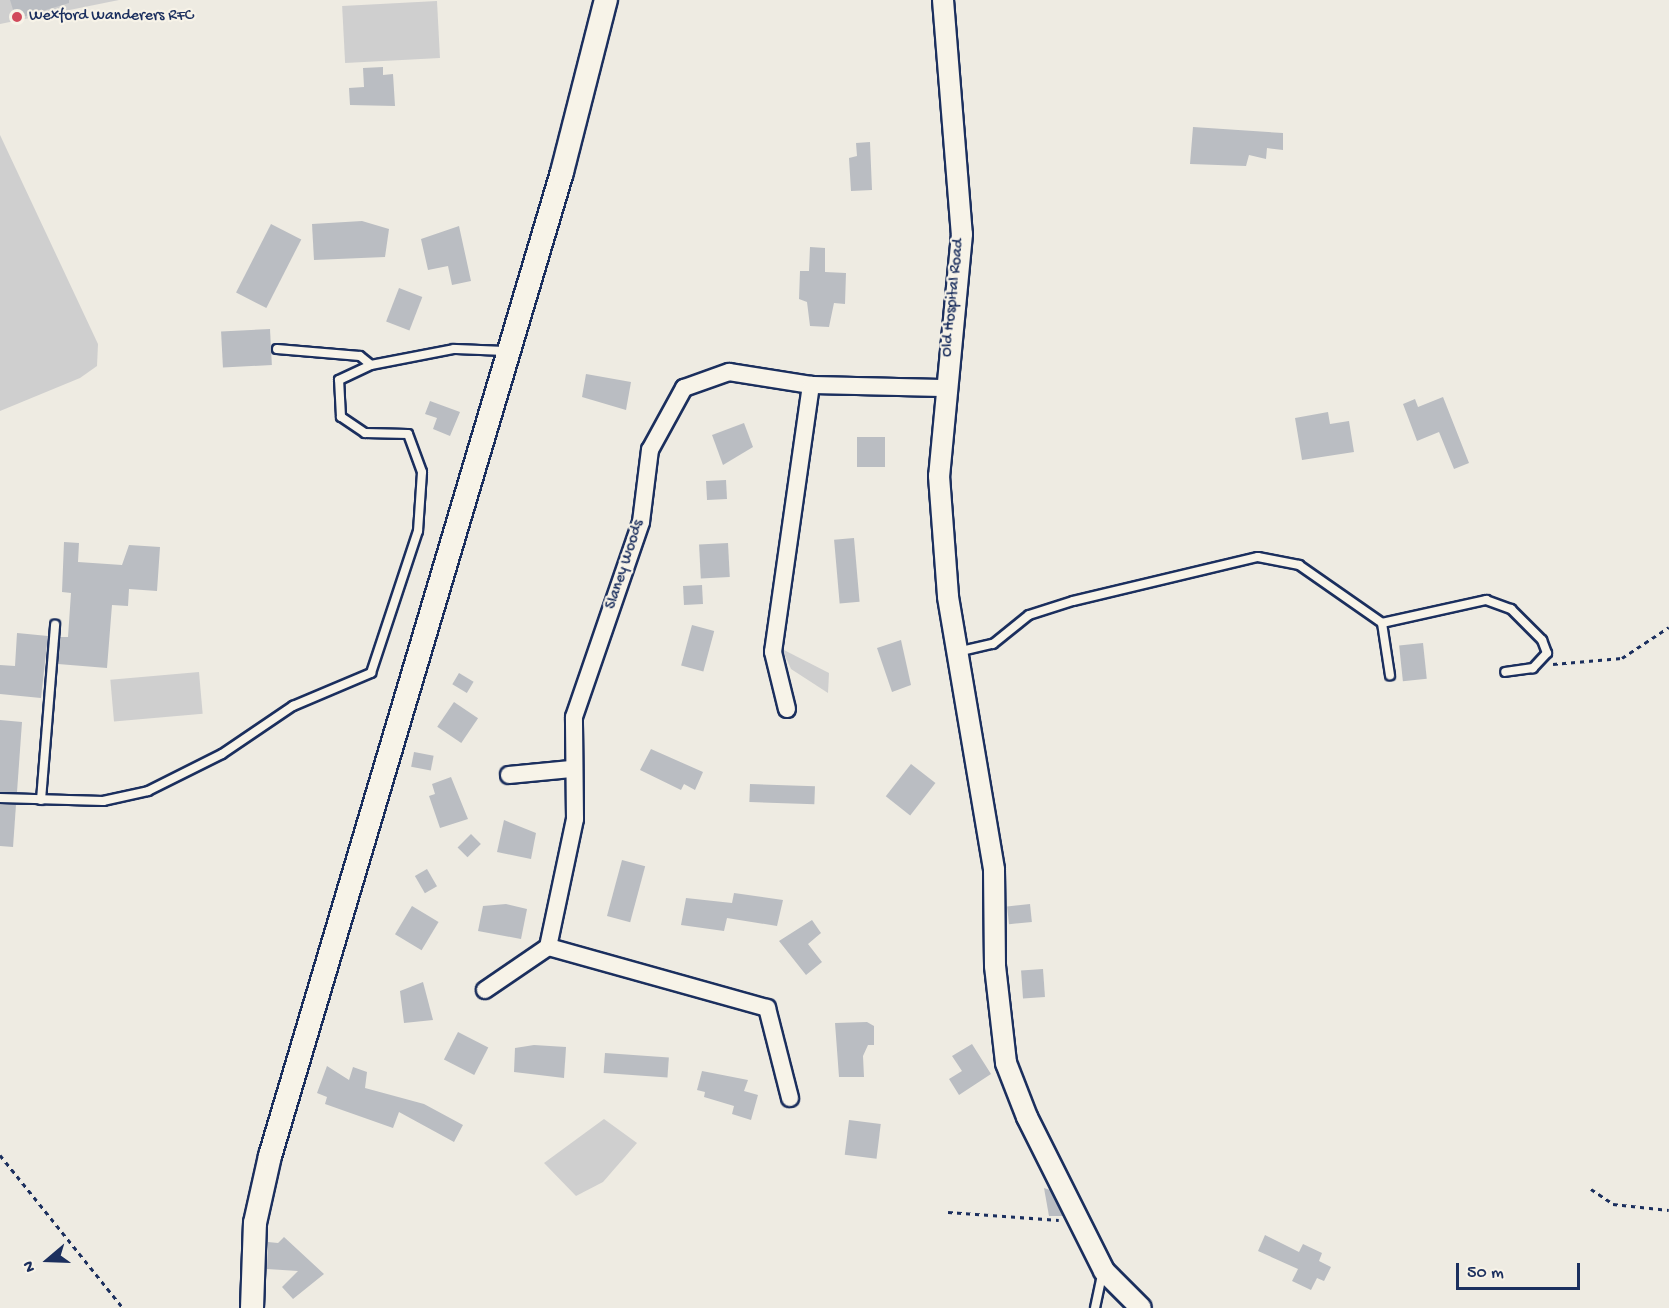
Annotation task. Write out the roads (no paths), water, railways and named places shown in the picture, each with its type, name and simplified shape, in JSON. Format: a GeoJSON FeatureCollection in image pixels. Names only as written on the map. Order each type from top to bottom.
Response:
{"type":"FeatureCollection","features":[{"type":"Feature","properties":{"kind":"main road"},"geometry":{"type":"LineString","coordinates":[[252,1308],[255,1223],[270,1156],[507,351],[606,0]]}},
{"type":"Feature","properties":{"kind":"street","name":"Old Hospital Road"},"geometry":{"type":"LineString","coordinates":[[943,0],[962,234],[944,388],[939,476],[948,597],[994,870],[995,966],[1006,1063],[1104,1270],[1141,1308]]}},
{"type":"Feature","properties":{"kind":"street","name":"Slaney Woods"},"geometry":{"type":"LineString","coordinates":[[548,947],[575,819],[571,769],[574,717],[641,522],[650,450],[664,417],[684,388],[703,377],[729,372],[811,385],[944,388]]}},
{"type":"Feature","properties":{"kind":"street"},"geometry":{"type":"LineString","coordinates":[[787,710],[773,652],[811,385]]}},
{"type":"Feature","properties":{"kind":"street"},"geometry":{"type":"LineString","coordinates":[[509,775],[571,769]]}},
{"type":"Feature","properties":{"kind":"street"},"geometry":{"type":"LineString","coordinates":[[484,990],[548,947],[767,1008],[790,1098]]}},
{"type":"Feature","properties":{"kind":"lane"},"geometry":{"type":"LineString","coordinates":[[277,349],[360,356],[370,364]]}},
{"type":"Feature","properties":{"kind":"lane"},"geometry":{"type":"LineString","coordinates":[[0,798],[103,801],[148,791],[222,754],[293,706],[371,673],[418,531],[422,472],[408,434],[365,432],[341,417],[339,380],[370,364],[454,349],[507,351]]}},
{"type":"Feature","properties":{"kind":"lane"},"geometry":{"type":"LineString","coordinates":[[956,652],[993,644],[1029,615],[1073,601],[1258,557],[1299,565],[1382,623],[1390,675]]}},
{"type":"Feature","properties":{"kind":"lane"},"geometry":{"type":"LineString","coordinates":[[1382,623],[1486,600],[1511,609],[1529,625],[1547,653],[1542,662],[1505,672]]}},
{"type":"Feature","properties":{"kind":"lane"},"geometry":{"type":"LineString","coordinates":[[41,800],[55,625]]}},
{"type":"Feature","properties":{"kind":"lane"},"geometry":{"type":"LineString","coordinates":[[1095,1308],[1104,1270]]}},
{"type":"Feature","properties":{"kind":"place","name":"Wexford Wanderers RFC"},"geometry":{"type":"Point","coordinates":[17,17]}}]}
